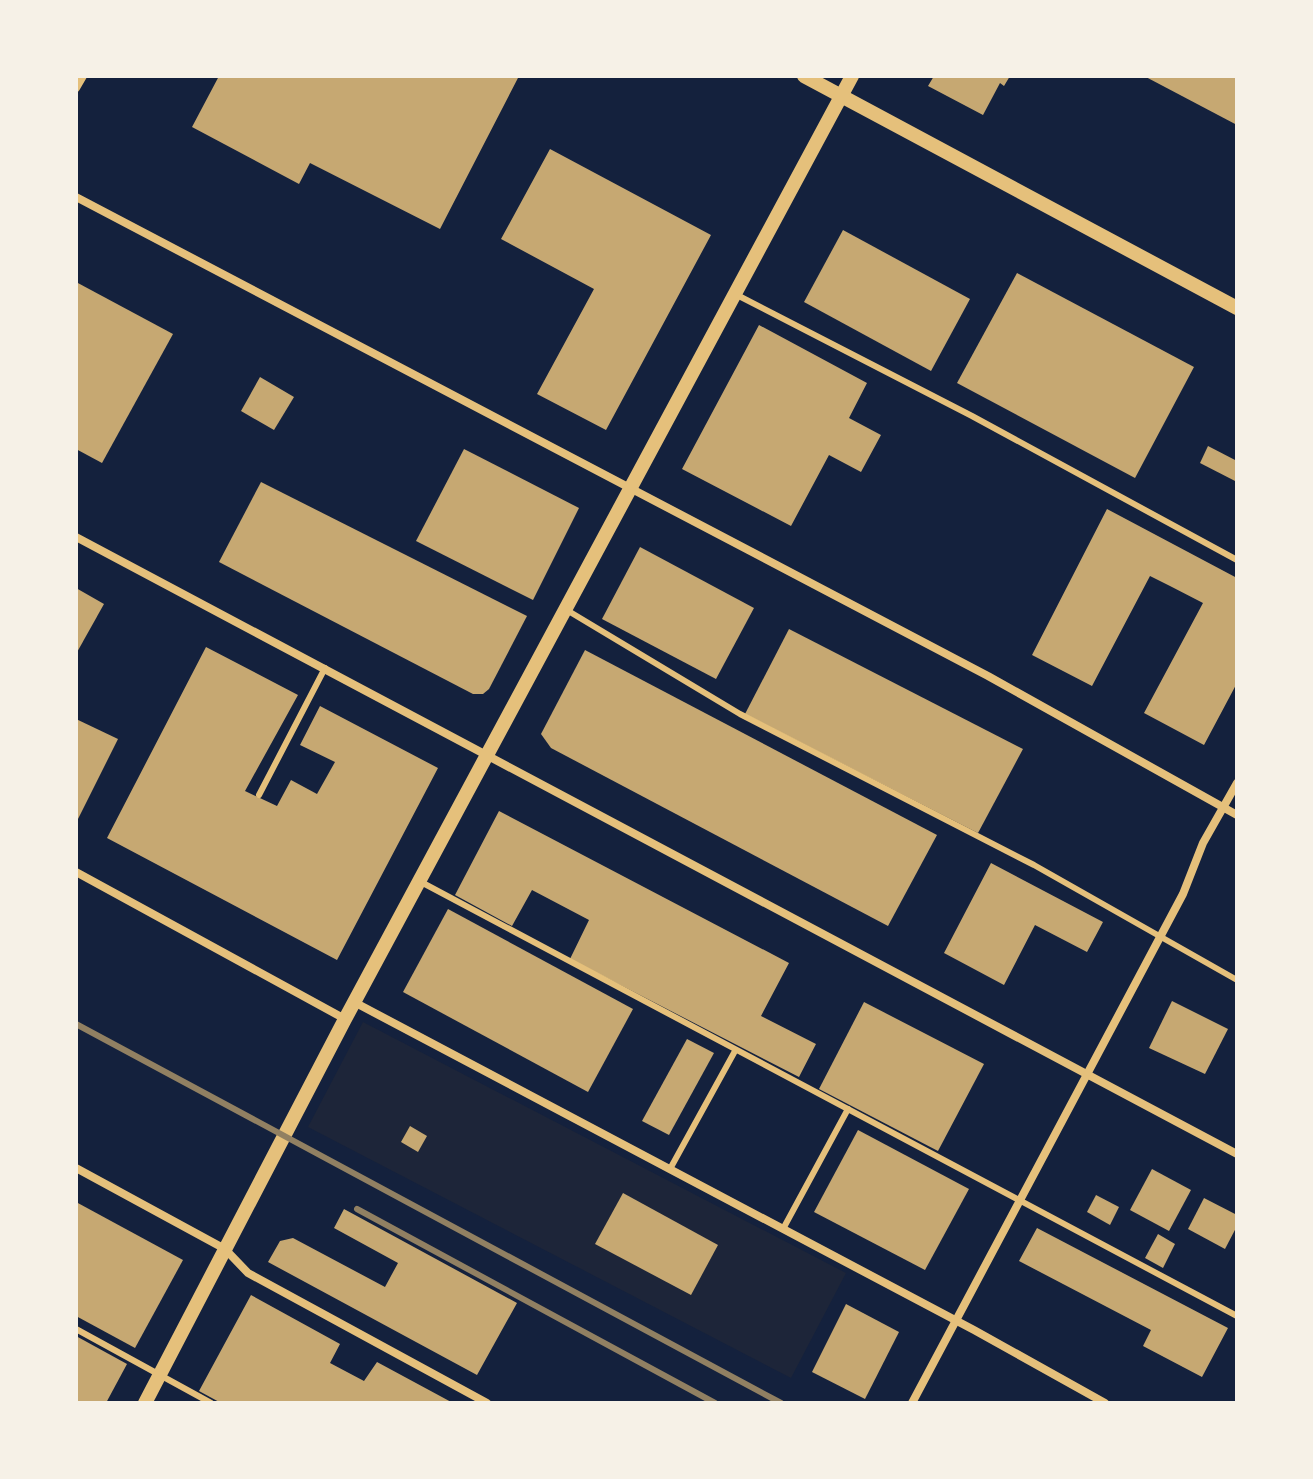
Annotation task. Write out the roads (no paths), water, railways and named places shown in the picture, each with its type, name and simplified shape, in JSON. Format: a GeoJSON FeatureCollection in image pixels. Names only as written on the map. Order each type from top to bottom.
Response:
{"type":"FeatureCollection","features":[{"type":"Feature","properties":{"kind":"street"},"geometry":{"type":"LineString","coordinates":[[76,88],[83,76]]}},
{"type":"Feature","properties":{"kind":"street"},"geometry":{"type":"LineString","coordinates":[[804,76],[1237,308]]}},
{"type":"Feature","properties":{"kind":"street"},"geometry":{"type":"LineString","coordinates":[[145,1403],[354,1002],[852,76]]}},
{"type":"Feature","properties":{"kind":"street"},"geometry":{"type":"LineString","coordinates":[[76,197],[988,676],[1237,815]]}},
{"type":"Feature","properties":{"kind":"street"},"geometry":{"type":"LineString","coordinates":[[76,537],[1237,1154]]}},
{"type":"Feature","properties":{"kind":"street"},"geometry":{"type":"LineString","coordinates":[[912,1403],[1185,890],[1203,843],[1237,783]]}},
{"type":"Feature","properties":{"kind":"street"},"geometry":{"type":"LineString","coordinates":[[76,872],[345,1019]]}},
{"type":"Feature","properties":{"kind":"street"},"geometry":{"type":"LineString","coordinates":[[354,1002],[957,1321],[1105,1403]]}},
{"type":"Feature","properties":{"kind":"street"},"geometry":{"type":"LineString","coordinates":[[76,1168],[225,1249],[248,1273],[487,1403]]}},
{"type":"Feature","properties":{"kind":"lane"},"geometry":{"type":"LineString","coordinates":[[733,294],[972,416],[1237,560]]}},
{"type":"Feature","properties":{"kind":"lane"},"geometry":{"type":"LineString","coordinates":[[565,609],[740,714],[1034,865],[1237,980]]}},
{"type":"Feature","properties":{"kind":"lane"},"geometry":{"type":"LineString","coordinates":[[259,795],[325,668]]}},
{"type":"Feature","properties":{"kind":"lane"},"geometry":{"type":"LineString","coordinates":[[419,882],[1237,1316]]}},
{"type":"Feature","properties":{"kind":"lane"},"geometry":{"type":"LineString","coordinates":[[670,1169],[735,1051]]}},
{"type":"Feature","properties":{"kind":"lane"},"geometry":{"type":"LineString","coordinates":[[783,1229],[848,1109]]}},
{"type":"Feature","properties":{"kind":"lane"},"geometry":{"type":"LineString","coordinates":[[76,1329],[211,1403]]}},
{"type":"Feature","properties":{"kind":"railway"},"geometry":{"type":"LineString","coordinates":[[76,1024],[781,1403]]}},
{"type":"Feature","properties":{"kind":"railway"},"geometry":{"type":"LineString","coordinates":[[357,1209],[715,1403]]}}]}
